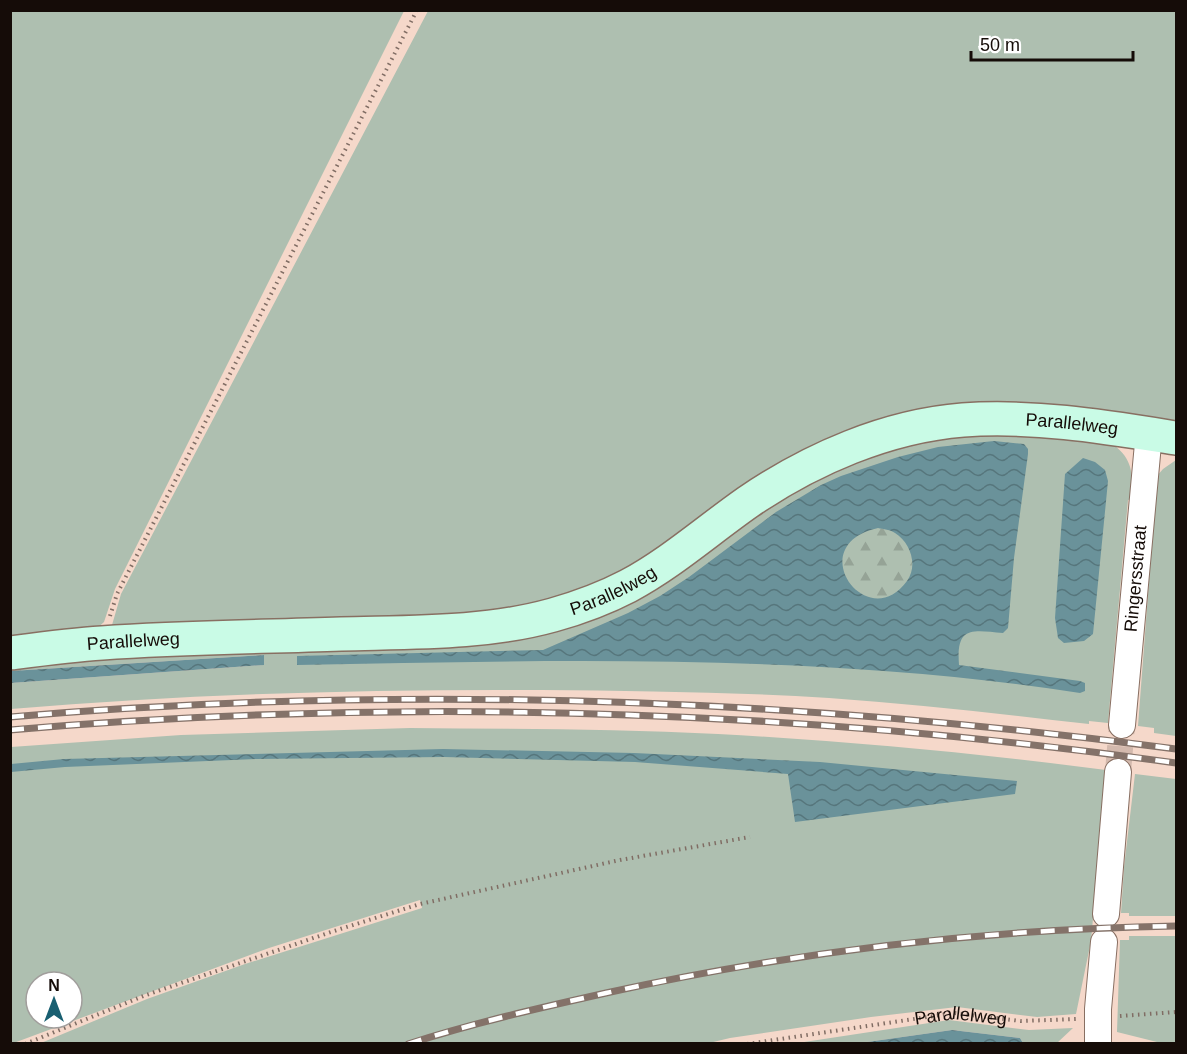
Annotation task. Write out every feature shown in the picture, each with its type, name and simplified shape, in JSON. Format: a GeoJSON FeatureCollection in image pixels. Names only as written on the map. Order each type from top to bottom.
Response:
{"type":"FeatureCollection","features":[{"type":"Feature","properties":{"kind":"street","name":"Parallelweg"},"geometry":{"type":"LineString","coordinates":[[10,653],[101,643],[430,631],[516,623],[554,615],[628,586],[697,541],[749,502],[803,469],[842,450],[888,436],[924,426],[961,420],[1007,419],[1094,425],[1163,436]]}},
{"type":"Feature","properties":{"kind":"street","name":"Ringersstraat"},"geometry":{"type":"LineString","coordinates":[[1122,725],[1163,436]]}},
{"type":"Feature","properties":{"kind":"street"},"geometry":{"type":"LineString","coordinates":[[1106,914],[1118,772]]}},
{"type":"Feature","properties":{"kind":"street"},"geometry":{"type":"LineString","coordinates":[[1098,1044],[1104,942]]}},
{"type":"Feature","properties":{"kind":"path"},"geometry":{"type":"LineString","coordinates":[[101,643],[117,594],[417,10]]}},
{"type":"Feature","properties":{"kind":"path"},"geometry":{"type":"LineString","coordinates":[[25,1044],[146,995],[420,904],[620,860],[750,837]]}},
{"type":"Feature","properties":{"kind":"path","name":"Parallelweg"},"geometry":{"type":"LineString","coordinates":[[747,1044],[954,1013],[1022,1021],[1176,1012]]}},
{"type":"Feature","properties":{"kind":"green space"},"geometry":{"type":"Polygon","coordinates":[[[11,11],[404,11],[115,589],[104,622],[91,634],[11,641],[11,11]]]}},
{"type":"Feature","properties":{"kind":"green space"},"geometry":{"type":"Polygon","coordinates":[[[428,11],[1176,11],[1176,429],[924,415],[621,576],[513,614],[115,632],[112,625],[121,594],[428,11]]]}},
{"type":"Feature","properties":{"kind":"green space"},"geometry":{"type":"Polygon","coordinates":[[[990,429],[1108,441],[1122,453],[1130,466],[1132,499],[1128,500],[1108,723],[1089,721],[1089,724],[829,698],[722,693],[542,690],[409,690],[276,694],[11,709],[11,683],[263,665],[264,655],[11,671],[11,661],[490,638],[758,509],[857,455],[990,429]]]}},
{"type":"Feature","properties":{"kind":"green space"},"geometry":{"type":"Polygon","coordinates":[[[1176,460],[1176,736],[1154,733],[1154,728],[1138,726],[1157,476],[1176,460]]]}},
{"type":"Feature","properties":{"kind":"green space"},"geometry":{"type":"Polygon","coordinates":[[[877,528],[890,531],[902,538],[909,550],[912,563],[909,576],[902,588],[890,595],[877,598],[864,595],[852,588],[845,576],[842,563],[845,550],[852,538],[864,531],[877,528]]]}},
{"type":"Feature","properties":{"kind":"green space"},"geometry":{"type":"Polygon","coordinates":[[[410,728],[679,732],[912,748],[1106,770],[1091,941],[1076,1014],[1037,1017],[957,1007],[871,1017],[730,1038],[705,1044],[41,1043],[72,1030],[84,1030],[84,1025],[147,999],[245,964],[422,908],[420,900],[269,948],[84,1017],[84,970],[24,970],[24,1030],[49,1030],[11,1044],[11,747],[181,735],[410,728]]]}},
{"type":"Feature","properties":{"kind":"green space"},"geometry":{"type":"Polygon","coordinates":[[[1135,774],[1176,779],[1176,916],[1129,916],[1129,913],[1121,913],[1135,774]]]}},
{"type":"Feature","properties":{"kind":"green space"},"geometry":{"type":"Polygon","coordinates":[[[1129,936],[1176,936],[1176,1042],[1161,1043],[1117,1032],[1120,940],[1129,940],[1129,936]]]}},
{"type":"Feature","properties":{"kind":"green space"},"geometry":{"type":"Polygon","coordinates":[[[949,1020],[1029,1030],[1073,1028],[1057,1043],[1023,1043],[1020,1038],[952,1030],[860,1043],[791,1044],[949,1020]]]}},
{"type":"Feature","properties":{"kind":"water"},"geometry":{"type":"Polygon","coordinates":[[[994,441],[1024,444],[1028,449],[1014,558],[1008,628],[1003,633],[982,631],[968,633],[960,643],[959,665],[1080,681],[1085,683],[1085,691],[1080,693],[983,680],[886,671],[788,665],[591,661],[297,665],[297,656],[543,650],[628,613],[660,596],[776,512],[821,485],[898,457],[938,447],[994,441]],[[878,528],[855,537],[844,551],[843,567],[849,582],[860,593],[875,598],[891,595],[907,581],[912,569],[909,549],[901,537],[889,530],[878,528]]]}},
{"type":"Feature","properties":{"kind":"water"},"geometry":{"type":"Polygon","coordinates":[[[1083,458],[1095,462],[1105,470],[1108,481],[1093,634],[1084,641],[1064,643],[1058,638],[1055,618],[1065,474],[1083,458]]]}},
{"type":"Feature","properties":{"kind":"water"},"geometry":{"type":"Polygon","coordinates":[[[264,655],[264,665],[11,683],[11,671],[264,655]]]}},
{"type":"Feature","properties":{"kind":"water"},"geometry":{"type":"Polygon","coordinates":[[[443,749],[634,753],[820,762],[1017,781],[1015,794],[795,822],[788,774],[635,762],[444,757],[256,759],[65,767],[11,772],[11,764],[64,759],[443,749]]]}},
{"type":"Feature","properties":{"kind":"water"},"geometry":{"type":"Polygon","coordinates":[[[952,1030],[1020,1038],[1023,1043],[860,1043],[952,1030]]]}},
{"type":"Feature","properties":{"kind":"tunnel"},"geometry":{"type":"LineString","coordinates":[[1118,772],[1122,725]]}},
{"type":"Feature","properties":{"kind":"railway"},"geometry":{"type":"LineString","coordinates":[[10,717],[156,707],[302,701],[448,699],[594,702],[740,708],[886,718],[1176,749]]}},
{"type":"Feature","properties":{"kind":"railway"},"geometry":{"type":"LineString","coordinates":[[10,730],[156,720],[302,714],[448,712],[594,714],[740,720],[886,730],[1176,763]]}},
{"type":"Feature","properties":{"kind":"railway"},"geometry":{"type":"LineString","coordinates":[[408,1044],[531,1010],[606,993],[676,978],[818,955],[889,945],[1032,932],[1176,926]]}}]}
